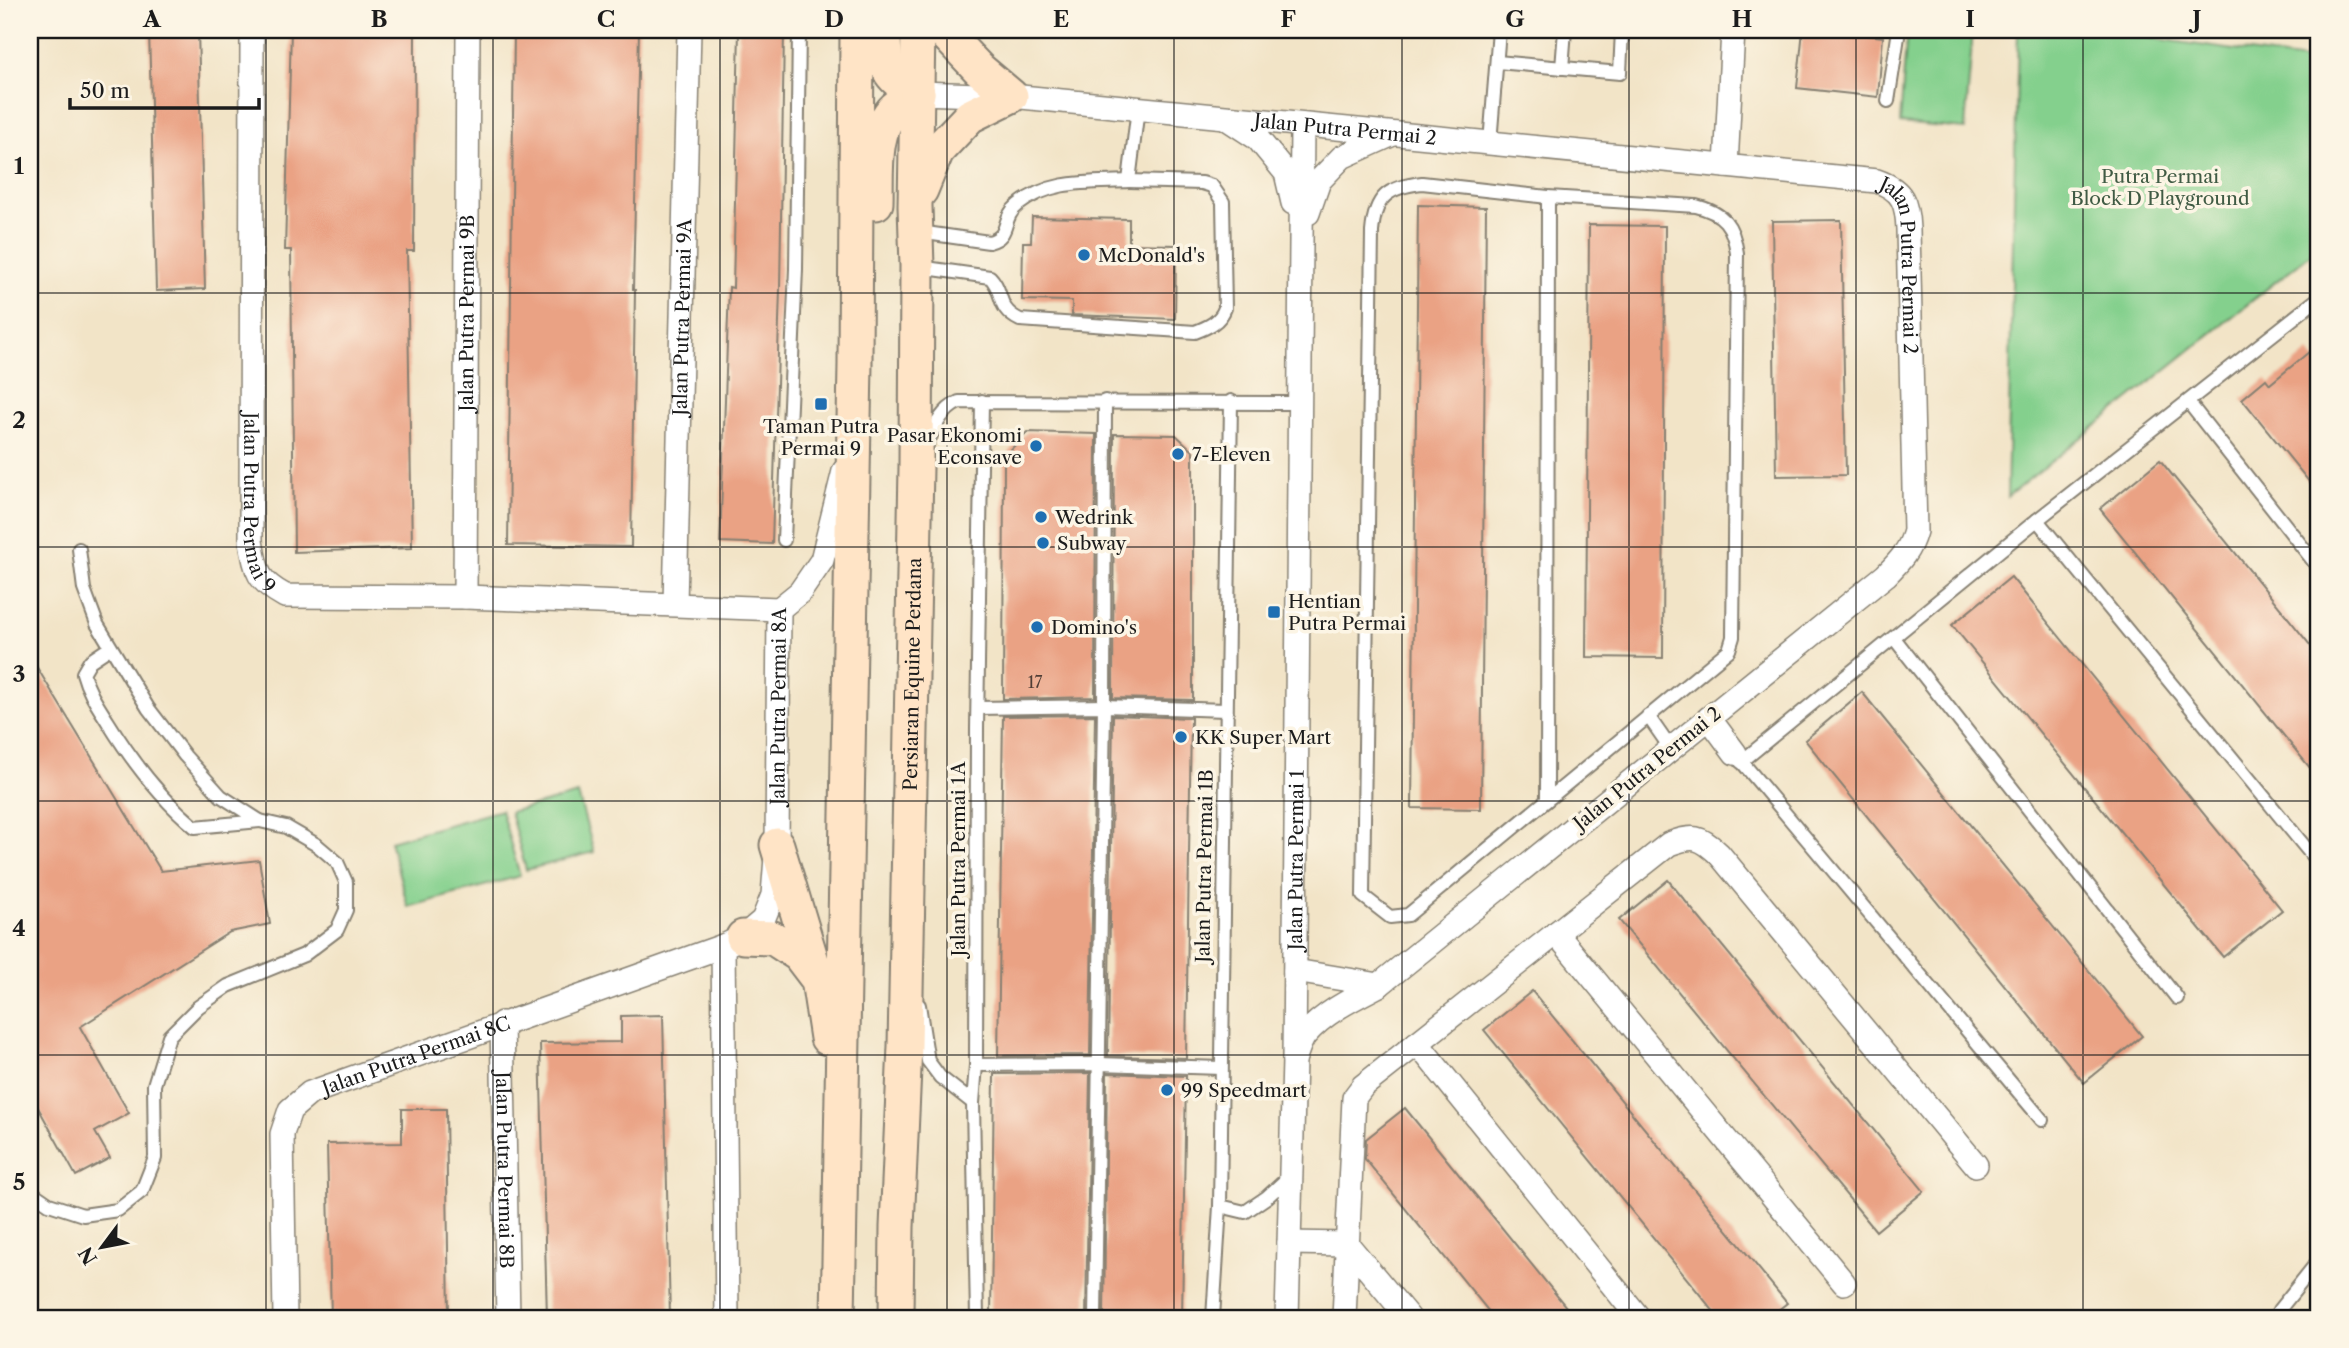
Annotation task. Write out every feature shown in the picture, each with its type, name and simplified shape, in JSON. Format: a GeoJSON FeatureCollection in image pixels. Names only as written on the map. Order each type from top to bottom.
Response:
{"type":"FeatureCollection","features":[{"type":"Feature","properties":{"kind":"street","name":"Jalan Putra Permai 9"},"geometry":{"type":"LineString","coordinates":[[253,30],[251,541],[256,569],[267,586],[285,596],[465,597],[779,609]]}},
{"type":"Feature","properties":{"kind":"street","name":"Jalan Putra Permai 9B"},"geometry":{"type":"LineString","coordinates":[[465,597],[468,30]]}},
{"type":"Feature","properties":{"kind":"street","name":"Jalan Putra Permai 9A"},"geometry":{"type":"LineString","coordinates":[[676,604],[689,30]]}},
{"type":"Feature","properties":{"kind":"street"},"geometry":{"type":"LineString","coordinates":[[838,1318],[855,364],[857,30]]}},
{"type":"Feature","properties":{"kind":"street"},"geometry":{"type":"LineString","coordinates":[[884,30],[884,58],[892,75],[898,84],[918,93]]}},
{"type":"Feature","properties":{"kind":"street","name":"Persiaran Equine Perdana"},"geometry":{"type":"LineString","coordinates":[[895,1318],[906,969],[916,467],[915,219],[918,30]]}},
{"type":"Feature","properties":{"kind":"street"},"geometry":{"type":"LineString","coordinates":[[915,219],[937,151],[970,116],[1011,96],[979,69],[942,30]]}},
{"type":"Feature","properties":{"kind":"street"},"geometry":{"type":"LineString","coordinates":[[1726,166],[1734,30]]}},
{"type":"Feature","properties":{"kind":"street"},"geometry":{"type":"LineString","coordinates":[[855,364],[875,279],[877,176],[881,134],[894,108],[918,93]]}},
{"type":"Feature","properties":{"kind":"street","name":"Jalan Putra Permai 2"},"geometry":{"type":"LineString","coordinates":[[918,93],[1011,96],[1877,181],[1892,186],[1903,199],[1908,229],[1914,531],[1906,552],[1886,575],[1379,985],[1351,999],[1305,1035],[1294,1060]]}},
{"type":"Feature","properties":{"kind":"street","name":"Jalan Putra Permai 1"},"geometry":{"type":"LineString","coordinates":[[1225,118],[1258,139],[1286,173],[1301,233]]}},
{"type":"Feature","properties":{"kind":"street","name":"Jalan Putra Permai 1"},"geometry":{"type":"LineString","coordinates":[[1287,1318],[1294,1060],[1302,125]]}},
{"type":"Feature","properties":{"kind":"street","name":"Jalan Putra Permai 1"},"geometry":{"type":"LineString","coordinates":[[1301,233],[1319,181],[1342,157],[1394,134]]}},
{"type":"Feature","properties":{"kind":"street","name":"Jalan Putra Permai 8A"},"geometry":{"type":"LineString","coordinates":[[733,941],[763,920],[774,895],[777,845],[779,609],[800,592],[822,560],[838,489],[853,444]]}},
{"type":"Feature","properties":{"kind":"street"},"geometry":{"type":"LineString","coordinates":[[1709,718],[1738,757]]}},
{"type":"Feature","properties":{"kind":"street"},"geometry":{"type":"LineString","coordinates":[[1344,1318],[1354,1098],[1363,1086],[1669,844],[1686,837],[1704,840],[1728,865],[1976,1166]]}},
{"type":"Feature","properties":{"kind":"street"},"geometry":{"type":"LineString","coordinates":[[777,845],[818,980],[841,1138]]}},
{"type":"Feature","properties":{"kind":"street"},"geometry":{"type":"LineString","coordinates":[[1556,933],[1844,1283]]}},
{"type":"Feature","properties":{"kind":"street"},"geometry":{"type":"LineString","coordinates":[[727,1318],[733,941],[773,938],[799,955],[818,980]]}},
{"type":"Feature","properties":{"kind":"street","name":"Jalan Putra Permai 8C"},"geometry":{"type":"LineString","coordinates":[[285,1318],[282,1134],[290,1110],[310,1093],[733,941]]}},
{"type":"Feature","properties":{"kind":"street"},"geometry":{"type":"LineString","coordinates":[[1295,971],[1379,985]]}},
{"type":"Feature","properties":{"kind":"street","name":"Jalan Putra Permai 8B"},"geometry":{"type":"LineString","coordinates":[[502,1023],[508,1318]]}},
{"type":"Feature","properties":{"kind":"street"},"geometry":{"type":"LineString","coordinates":[[1418,1043],[1639,1318]]}},
{"type":"Feature","properties":{"kind":"street"},"geometry":{"type":"LineString","coordinates":[[897,1227],[911,1318]]}},
{"type":"Feature","properties":{"kind":"street"},"geometry":{"type":"LineString","coordinates":[[1289,1242],[1347,1244],[1409,1318]]}},
{"type":"Feature","properties":{"kind":"lane"},"geometry":{"type":"LineString","coordinates":[[784,540],[796,268],[799,30]]}},
{"type":"Feature","properties":{"kind":"lane"},"geometry":{"type":"LineString","coordinates":[[1490,143],[1499,30]]}},
{"type":"Feature","properties":{"kind":"lane"},"geometry":{"type":"LineString","coordinates":[[1562,68],[1564,30]]}},
{"type":"Feature","properties":{"kind":"lane"},"geometry":{"type":"LineString","coordinates":[[1497,62],[1620,73],[1622,30]]}},
{"type":"Feature","properties":{"kind":"lane"},"geometry":{"type":"LineString","coordinates":[[1888,101],[1899,30]]}},
{"type":"Feature","properties":{"kind":"lane"},"geometry":{"type":"LineString","coordinates":[[1129,181],[1138,108]]}},
{"type":"Feature","properties":{"kind":"lane"},"geometry":{"type":"LineString","coordinates":[[915,219],[989,242],[1003,235],[1006,219],[1016,206],[1055,185],[1129,181],[1202,183],[1212,186],[1223,202],[1225,308],[1222,316],[1210,326],[1195,332],[1020,320],[1009,315],[990,277],[917,267]]}},
{"type":"Feature","properties":{"kind":"lane"},"geometry":{"type":"LineString","coordinates":[[1422,184],[1548,197],[1696,206],[1712,210],[1725,219],[1734,236],[1737,253],[1732,637],[1729,650],[1408,915],[1390,917],[1363,896],[1374,212],[1378,202],[1402,185],[1422,184]]}},
{"type":"Feature","properties":{"kind":"lane"},"geometry":{"type":"LineString","coordinates":[[1547,800],[1548,197]]}},
{"type":"Feature","properties":{"kind":"lane"},"geometry":{"type":"LineString","coordinates":[[2042,1120],[1738,757],[1894,638],[2037,520],[2319,298]]}},
{"type":"Feature","properties":{"kind":"lane","name":"Jalan Putra Permai 1A"},"geometry":{"type":"LineString","coordinates":[[977,1318],[973,1103],[976,1065],[982,401]]}},
{"type":"Feature","properties":{"kind":"lane"},"geometry":{"type":"LineString","coordinates":[[1095,1318],[1104,706],[1105,401]]}},
{"type":"Feature","properties":{"kind":"lane","name":"Jalan Putra Permai 1B"},"geometry":{"type":"LineString","coordinates":[[1220,1206],[1231,401]]}},
{"type":"Feature","properties":{"kind":"lane"},"geometry":{"type":"LineString","coordinates":[[916,467],[939,419],[948,408],[959,402],[1300,402]]}},
{"type":"Feature","properties":{"kind":"lane"},"geometry":{"type":"LineString","coordinates":[[2189,403],[2319,568]]}},
{"type":"Feature","properties":{"kind":"lane"},"geometry":{"type":"LineString","coordinates":[[2037,520],[2319,864]]}},
{"type":"Feature","properties":{"kind":"lane"},"geometry":{"type":"LineString","coordinates":[[79,549],[84,589],[97,624],[148,708],[221,796],[260,821]]}},
{"type":"Feature","properties":{"kind":"lane"},"geometry":{"type":"LineString","coordinates":[[1894,638],[2177,998]]}},
{"type":"Feature","properties":{"kind":"lane"},"geometry":{"type":"LineString","coordinates":[[30,1191],[49,1204],[83,1215],[118,1210],[142,1191],[155,1158],[154,1085],[169,1036],[198,1007],[228,986],[303,955],[337,930],[346,911],[346,882],[337,862],[317,845],[286,827],[260,821],[195,827],[175,810],[131,758],[87,689],[83,673],[90,661],[111,647]]}},
{"type":"Feature","properties":{"kind":"lane"},"geometry":{"type":"LineString","coordinates":[[978,708],[1104,706],[1226,710]]}},
{"type":"Feature","properties":{"kind":"lane"},"geometry":{"type":"LineString","coordinates":[[1648,716],[1671,749]]}},
{"type":"Feature","properties":{"kind":"lane"},"geometry":{"type":"LineString","coordinates":[[906,969],[917,997],[928,1061],[940,1077],[973,1103]]}},
{"type":"Feature","properties":{"kind":"lane"},"geometry":{"type":"LineString","coordinates":[[976,1065],[1099,1064],[1220,1068]]}},
{"type":"Feature","properties":{"kind":"lane"},"geometry":{"type":"LineString","coordinates":[[1213,1318],[1220,1206],[1245,1212],[1267,1197],[1291,1175]]}},
{"type":"Feature","properties":{"kind":"lane"},"geometry":{"type":"LineString","coordinates":[[2275,1318],[2319,1259]]}},
{"type":"Feature","properties":{"kind":"green space"},"geometry":{"type":"Polygon","coordinates":[[[1907,30],[1973,30],[1965,129],[1900,123],[1907,30]]]}},
{"type":"Feature","properties":{"kind":"green space","name":"Putra Permai Block D Playground"},"geometry":{"type":"Polygon","coordinates":[[[2018,30],[2094,30],[2319,62],[2319,247],[2007,497],[2018,30]]]}},
{"type":"Feature","properties":{"kind":"green space"},"geometry":{"type":"Polygon","coordinates":[[[578,794],[594,852],[526,870],[510,812],[578,794]]]}},
{"type":"Feature","properties":{"kind":"green space"},"geometry":{"type":"Polygon","coordinates":[[[501,810],[520,876],[408,907],[390,841],[501,810]]]}},
{"type":"Feature","properties":{"kind":"building"},"geometry":{"type":"Polygon","coordinates":[[[149,30],[198,30],[205,289],[156,291],[149,30]]]}},
{"type":"Feature","properties":{"kind":"building"},"geometry":{"type":"Polygon","coordinates":[[[291,30],[415,30],[414,251],[407,251],[412,548],[294,552],[291,250],[285,250],[291,30]]]}},
{"type":"Feature","properties":{"kind":"building"},"geometry":{"type":"Polygon","coordinates":[[[514,30],[639,30],[631,547],[508,545],[514,30]]]}},
{"type":"Feature","properties":{"kind":"building"},"geometry":{"type":"Polygon","coordinates":[[[739,30],[784,30],[772,544],[720,542],[729,287],[733,288],[739,30]]]}},
{"type":"Feature","properties":{"kind":"building"},"geometry":{"type":"Polygon","coordinates":[[[1803,30],[1859,30],[1858,34],[1883,37],[1878,97],[1797,88],[1803,30]]]}},
{"type":"Feature","properties":{"kind":"building"},"geometry":{"type":"Polygon","coordinates":[[[1418,205],[1486,207],[1481,809],[1412,808],[1418,205]]]}},
{"type":"Feature","properties":{"kind":"building"},"geometry":{"type":"Polygon","coordinates":[[[1032,217],[1129,219],[1129,244],[1176,245],[1175,319],[1072,315],[1072,301],[1022,300],[1023,242],[1031,242],[1032,217]]]}},
{"type":"Feature","properties":{"kind":"building"},"geometry":{"type":"Polygon","coordinates":[[[1841,220],[1846,475],[1776,476],[1772,221],[1841,220]]]}},
{"type":"Feature","properties":{"kind":"building"},"geometry":{"type":"Polygon","coordinates":[[[1589,225],[1665,226],[1663,658],[1586,657],[1589,225]]]}},
{"type":"Feature","properties":{"kind":"building"},"geometry":{"type":"Polygon","coordinates":[[[2309,352],[2319,365],[2319,494],[2242,399],[2266,379],[2270,384],[2309,352]]]}},
{"type":"Feature","properties":{"kind":"building"},"geometry":{"type":"Polygon","coordinates":[[[1027,432],[1096,434],[1095,697],[1003,699],[1004,457],[1027,432]]]}},
{"type":"Feature","properties":{"kind":"building"},"geometry":{"type":"Polygon","coordinates":[[[1114,434],[1176,435],[1193,451],[1193,700],[1113,698],[1114,434]]]}},
{"type":"Feature","properties":{"kind":"building"},"geometry":{"type":"Polygon","coordinates":[[[2160,460],[2319,656],[2319,779],[2100,509],[2160,460]]]}},
{"type":"Feature","properties":{"kind":"building"},"geometry":{"type":"Polygon","coordinates":[[[2011,577],[2282,910],[2223,957],[1952,625],[2011,577]]]}},
{"type":"Feature","properties":{"kind":"building"},"geometry":{"type":"Polygon","coordinates":[[[30,656],[161,871],[259,860],[270,924],[230,932],[80,1027],[129,1113],[95,1132],[110,1158],[76,1176],[30,1093],[30,656]]]}},
{"type":"Feature","properties":{"kind":"building"},"geometry":{"type":"Polygon","coordinates":[[[1862,692],[2142,1036],[2084,1083],[1805,740],[1862,692]]]}},
{"type":"Feature","properties":{"kind":"building"},"geometry":{"type":"Polygon","coordinates":[[[1095,715],[1090,1055],[998,1056],[1003,716],[1095,715]]]}},
{"type":"Feature","properties":{"kind":"building"},"geometry":{"type":"Polygon","coordinates":[[[1113,715],[1191,718],[1186,1058],[1108,1056],[1113,715]]]}},
{"type":"Feature","properties":{"kind":"building"},"geometry":{"type":"Polygon","coordinates":[[[1668,880],[1924,1191],[1876,1231],[1619,920],[1668,880]]]}},
{"type":"Feature","properties":{"kind":"building"},"geometry":{"type":"Polygon","coordinates":[[[1532,991],[1787,1303],[1768,1318],[1719,1318],[1484,1030],[1532,991]]]}},
{"type":"Feature","properties":{"kind":"building"},"geometry":{"type":"Polygon","coordinates":[[[663,1015],[670,1318],[547,1318],[540,1043],[621,1042],[621,1016],[663,1015]]]}},
{"type":"Feature","properties":{"kind":"building"},"geometry":{"type":"Polygon","coordinates":[[[1090,1073],[1086,1318],[991,1318],[994,1074],[1090,1073]]]}},
{"type":"Feature","properties":{"kind":"building"},"geometry":{"type":"Polygon","coordinates":[[[1107,1073],[1186,1076],[1182,1318],[1104,1318],[1107,1073]]]}},
{"type":"Feature","properties":{"kind":"building"},"geometry":{"type":"Polygon","coordinates":[[[1405,1108],[1575,1318],[1494,1318],[1365,1159],[1366,1139],[1405,1108]]]}},
{"type":"Feature","properties":{"kind":"building"},"geometry":{"type":"Polygon","coordinates":[[[402,1109],[446,1109],[449,1318],[331,1318],[327,1144],[402,1143],[402,1109]]]}},
{"type":"Feature","properties":{"kind":"place","name":"McDonald's"},"geometry":{"type":"Point","coordinates":[1084,255]}},
{"type":"Feature","properties":{"kind":"place","name":"Taman Putra Permai 9"},"geometry":{"type":"Point","coordinates":[821,404]}},
{"type":"Feature","properties":{"kind":"place","name":"Pasar Ekonomi Econsave"},"geometry":{"type":"Point","coordinates":[1036,446]}},
{"type":"Feature","properties":{"kind":"place","name":"7-Eleven"},"geometry":{"type":"Point","coordinates":[1178,454]}},
{"type":"Feature","properties":{"kind":"place","name":"Wedrink"},"geometry":{"type":"Point","coordinates":[1041,517]}},
{"type":"Feature","properties":{"kind":"place","name":"Subway"},"geometry":{"type":"Point","coordinates":[1043,543]}},
{"type":"Feature","properties":{"kind":"place","name":"Hentian Putra Permai"},"geometry":{"type":"Point","coordinates":[1274,612]}},
{"type":"Feature","properties":{"kind":"place","name":"Domino's"},"geometry":{"type":"Point","coordinates":[1037,627]}},
{"type":"Feature","properties":{"kind":"place","name":"KK Super Mart"},"geometry":{"type":"Point","coordinates":[1181,737]}},
{"type":"Feature","properties":{"kind":"place","name":"99 Speedmart"},"geometry":{"type":"Point","coordinates":[1167,1090]}}]}
